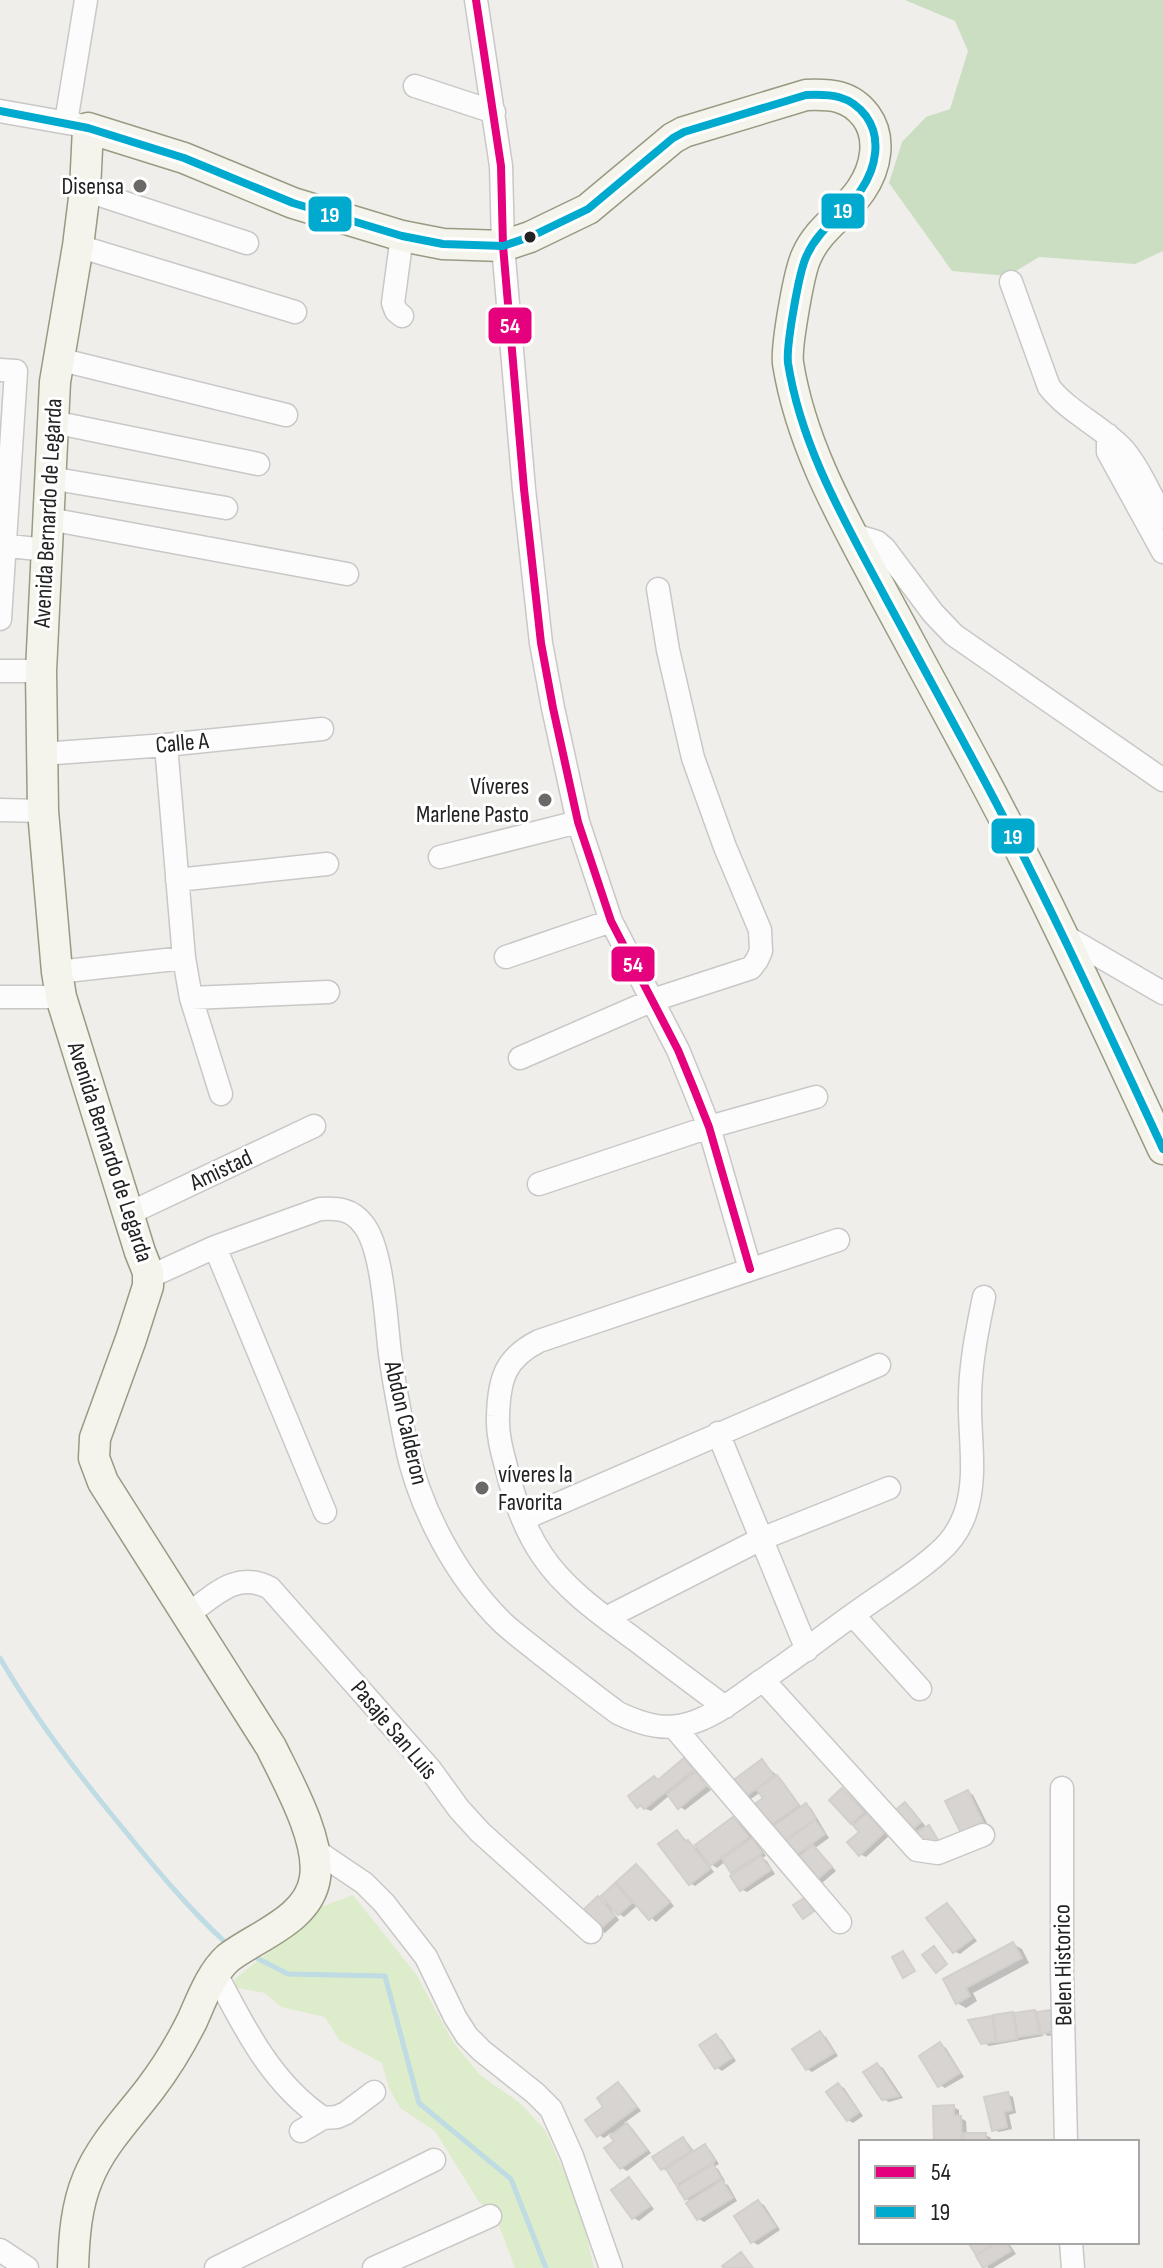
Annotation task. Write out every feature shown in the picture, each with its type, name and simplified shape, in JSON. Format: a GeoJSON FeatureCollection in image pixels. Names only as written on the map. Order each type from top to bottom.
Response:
{"type":"FeatureCollection","features":[{"type":"Feature","properties":{"kind":"street","name":"Avenida Bernardo de Legarda"},"geometry":{"type":"LineString","coordinates":[[86,0],[77,125],[85,190],[55,382],[46,550],[41,671],[43,811],[59,984],[149,1277],[131,1339],[95,1438],[94,1458],[103,1482],[271,1747],[315,1850],[315,1878],[311,1894],[276,1929],[221,1966]]}},
{"type":"Feature","properties":{"kind":"street"},"geometry":{"type":"LineString","coordinates":[[476,0],[501,166],[503,246],[541,643],[578,822],[611,921],[678,1050],[709,1127],[750,1269]]}},
{"type":"Feature","properties":{"kind":"street"},"geometry":{"type":"LineString","coordinates":[[415,86],[494,112]]}},
{"type":"Feature","properties":{"kind":"street"},"geometry":{"type":"LineString","coordinates":[[0,111],[77,125],[184,158],[293,203],[402,236],[443,244],[503,246],[530,237],[588,209],[684,132],[806,95],[843,97],[858,106],[872,125],[877,147],[873,166],[861,190],[818,235],[805,257],[798,283],[787,360],[808,442],[851,534],[978,769],[1063,935],[1163,1149]]}},
{"type":"Feature","properties":{"kind":"street"},"geometry":{"type":"LineString","coordinates":[[85,190],[247,243]]}},
{"type":"Feature","properties":{"kind":"street"},"geometry":{"type":"LineString","coordinates":[[402,236],[393,303],[402,316]]}},
{"type":"Feature","properties":{"kind":"street"},"geometry":{"type":"LineString","coordinates":[[78,246],[295,312]]}},
{"type":"Feature","properties":{"kind":"street"},"geometry":{"type":"LineString","coordinates":[[1011,282],[1049,387],[1058,398],[1125,451],[1163,517]]}},
{"type":"Feature","properties":{"kind":"street"},"geometry":{"type":"LineString","coordinates":[[58,359],[286,415]]}},
{"type":"Feature","properties":{"kind":"street"},"geometry":{"type":"LineString","coordinates":[[0,619],[8,370]]}},
{"type":"Feature","properties":{"kind":"street"},"geometry":{"type":"LineString","coordinates":[[53,422],[258,464]]}},
{"type":"Feature","properties":{"kind":"street"},"geometry":{"type":"LineString","coordinates":[[1108,435],[1108,452],[1163,552]]}},
{"type":"Feature","properties":{"kind":"street"},"geometry":{"type":"LineString","coordinates":[[50,478],[226,508]]}},
{"type":"Feature","properties":{"kind":"street"},"geometry":{"type":"LineString","coordinates":[[49,519],[347,574]]}},
{"type":"Feature","properties":{"kind":"street"},"geometry":{"type":"LineString","coordinates":[[851,534],[877,542],[885,549],[933,613],[954,635],[1163,780]]}},
{"type":"Feature","properties":{"kind":"street"},"geometry":{"type":"LineString","coordinates":[[3,545],[46,550]]}},
{"type":"Feature","properties":{"kind":"street"},"geometry":{"type":"LineString","coordinates":[[520,1058],[653,1000],[751,968],[757,960],[762,942],[760,930],[725,847],[693,758],[668,650],[658,589]]}},
{"type":"Feature","properties":{"kind":"street"},"geometry":{"type":"LineString","coordinates":[[0,671],[41,671]]}},
{"type":"Feature","properties":{"kind":"street","name":"Calle A"},"geometry":{"type":"LineString","coordinates":[[42,754],[322,729]]}},
{"type":"Feature","properties":{"kind":"street"},"geometry":{"type":"LineString","coordinates":[[166,745],[184,958],[191,998],[221,1094]]}},
{"type":"Feature","properties":{"kind":"street"},"geometry":{"type":"LineString","coordinates":[[0,810],[43,811]]}},
{"type":"Feature","properties":{"kind":"street"},"geometry":{"type":"LineString","coordinates":[[440,857],[578,822]]}},
{"type":"Feature","properties":{"kind":"street"},"geometry":{"type":"LineString","coordinates":[[177,880],[327,864]]}},
{"type":"Feature","properties":{"kind":"street"},"geometry":{"type":"LineString","coordinates":[[506,957],[611,921]]}},
{"type":"Feature","properties":{"kind":"street"},"geometry":{"type":"LineString","coordinates":[[1063,935],[1163,993]]}},
{"type":"Feature","properties":{"kind":"street"},"geometry":{"type":"LineString","coordinates":[[0,997],[184,958]]}},
{"type":"Feature","properties":{"kind":"street"},"geometry":{"type":"LineString","coordinates":[[191,998],[328,992]]}},
{"type":"Feature","properties":{"kind":"street"},"geometry":{"type":"LineString","coordinates":[[539,1184],[709,1127],[816,1097]]}},
{"type":"Feature","properties":{"kind":"street","name":"Amistad"},"geometry":{"type":"LineString","coordinates":[[128,1214],[314,1126]]}},
{"type":"Feature","properties":{"kind":"street","name":"Abdon Calderon"},"geometry":{"type":"LineString","coordinates":[[149,1277],[215,1247],[320,1209],[338,1208],[353,1213],[366,1226],[373,1244],[406,1447],[426,1507],[453,1561],[479,1597],[505,1625],[582,1686],[618,1713],[640,1723],[674,1727],[694,1722],[725,1707],[938,1553],[957,1532],[966,1512],[972,1480],[970,1401],[973,1355],[984,1297]]}},
{"type":"Feature","properties":{"kind":"street"},"geometry":{"type":"LineString","coordinates":[[725,1707],[606,1618],[568,1585],[541,1555],[523,1519],[500,1442],[499,1399],[503,1377],[523,1349],[539,1341],[838,1240]]}},
{"type":"Feature","properties":{"kind":"street"},"geometry":{"type":"LineString","coordinates":[[215,1247],[325,1512]]}},
{"type":"Feature","properties":{"kind":"street"},"geometry":{"type":"LineString","coordinates":[[523,1519],[879,1365]]}},
{"type":"Feature","properties":{"kind":"street"},"geometry":{"type":"LineString","coordinates":[[718,1433],[807,1650]]}},
{"type":"Feature","properties":{"kind":"street"},"geometry":{"type":"LineString","coordinates":[[606,1618],[761,1539],[889,1488]]}},
{"type":"Feature","properties":{"kind":"street","name":"Pasaje San Luis"},"geometry":{"type":"LineString","coordinates":[[187,1615],[230,1584],[258,1582],[270,1588],[430,1769],[480,1832],[591,1932]]}},
{"type":"Feature","properties":{"kind":"street"},"geometry":{"type":"LineString","coordinates":[[853,1615],[920,1689]]}},
{"type":"Feature","properties":{"kind":"street"},"geometry":{"type":"LineString","coordinates":[[763,1680],[917,1850],[938,1853],[983,1835]]}},
{"type":"Feature","properties":{"kind":"street"},"geometry":{"type":"LineString","coordinates":[[674,1727],[840,1922]]}},
{"type":"Feature","properties":{"kind":"street","name":"Belen Historico"},"geometry":{"type":"LineString","coordinates":[[1062,1788],[1066,2140]]}},
{"type":"Feature","properties":{"kind":"street"},"geometry":{"type":"LineString","coordinates":[[315,1850],[357,1877],[384,1903],[426,1957],[467,2036],[551,2109],[572,2156],[611,2268]]}},
{"type":"Feature","properties":{"kind":"street"},"geometry":{"type":"LineString","coordinates":[[221,1966],[261,2056],[323,2118]]}},
{"type":"Feature","properties":{"kind":"street"},"geometry":{"type":"LineString","coordinates":[[73,2268],[77,2220],[87,2179],[119,2126],[170,2059],[221,1966]]}},
{"type":"Feature","properties":{"kind":"street"},"geometry":{"type":"LineString","coordinates":[[301,2131],[323,2118],[346,2113],[374,2092]]}},
{"type":"Feature","properties":{"kind":"street"},"geometry":{"type":"LineString","coordinates":[[216,2268],[434,2160]]}},
{"type":"Feature","properties":{"kind":"street"},"geometry":{"type":"LineString","coordinates":[[374,2268],[490,2216]]}},
{"type":"Feature","properties":{"kind":"street"},"geometry":{"type":"LineString","coordinates":[[1071,2244],[1073,2268]]}},
{"type":"Feature","properties":{"kind":"street"},"geometry":{"type":"LineString","coordinates":[[0,2250],[27,2268]]}},
{"type":"Feature","properties":{"kind":"green space"},"geometry":{"type":"Polygon","coordinates":[[[905,0],[1163,0],[1163,251],[1135,264],[1039,257],[1008,276],[952,271],[889,183],[902,142],[926,117],[950,109],[968,51],[955,21],[905,0]]]}},
{"type":"Feature","properties":{"kind":"green space"},"geometry":{"type":"Polygon","coordinates":[[[353,1895],[416,1974],[453,2042],[480,2075],[520,2103],[545,2130],[580,2206],[594,2268],[515,2268],[495,2215],[479,2202],[435,2131],[400,2108],[389,2088],[382,2063],[339,2040],[325,2017],[281,2007],[265,1993],[233,1987],[235,1979],[318,1908],[353,1895]]]}},
{"type":"Feature","properties":{"kind":"building"},"geometry":{"type":"Polygon","coordinates":[[[684,1758],[694,1770],[644,1809],[641,1805],[637,1808],[628,1796],[654,1776],[658,1780],[684,1758]]]}},
{"type":"Feature","properties":{"kind":"building"},"geometry":{"type":"Polygon","coordinates":[[[762,1759],[774,1776],[739,1801],[727,1785],[762,1759]]]}},
{"type":"Feature","properties":{"kind":"building"},"geometry":{"type":"Polygon","coordinates":[[[695,1772],[706,1786],[678,1809],[667,1794],[695,1772]]]}},
{"type":"Feature","properties":{"kind":"building"},"geometry":{"type":"Polygon","coordinates":[[[777,1775],[799,1805],[763,1831],[748,1809],[763,1798],[756,1789],[777,1775]]]}},
{"type":"Feature","properties":{"kind":"building"},"geometry":{"type":"Polygon","coordinates":[[[842,1788],[864,1812],[851,1824],[829,1800],[842,1788]]]}},
{"type":"Feature","properties":{"kind":"building"},"geometry":{"type":"Polygon","coordinates":[[[968,1790],[983,1822],[961,1833],[945,1801],[968,1790]]]}},
{"type":"Feature","properties":{"kind":"building"},"geometry":{"type":"Polygon","coordinates":[[[905,1802],[921,1822],[907,1834],[891,1814],[905,1802]]]}},
{"type":"Feature","properties":{"kind":"building"},"geometry":{"type":"Polygon","coordinates":[[[806,1803],[816,1818],[778,1846],[767,1831],[806,1803]]]}},
{"type":"Feature","properties":{"kind":"building"},"geometry":{"type":"Polygon","coordinates":[[[867,1813],[884,1833],[859,1856],[847,1842],[859,1832],[853,1825],[867,1813]]]}},
{"type":"Feature","properties":{"kind":"building"},"geometry":{"type":"Polygon","coordinates":[[[733,1817],[749,1837],[710,1866],[695,1845],[733,1817]]]}},
{"type":"Feature","properties":{"kind":"building"},"geometry":{"type":"Polygon","coordinates":[[[815,1820],[825,1834],[792,1858],[782,1844],[815,1820]]]}},
{"type":"Feature","properties":{"kind":"building"},"geometry":{"type":"Polygon","coordinates":[[[929,1825],[938,1840],[924,1850],[914,1833],[929,1825]]]}},
{"type":"Feature","properties":{"kind":"building"},"geometry":{"type":"Polygon","coordinates":[[[677,1830],[710,1869],[689,1885],[658,1844],[677,1830]]]}},
{"type":"Feature","properties":{"kind":"building"},"geometry":{"type":"Polygon","coordinates":[[[752,1838],[762,1853],[731,1873],[722,1859],[752,1838]]]}},
{"type":"Feature","properties":{"kind":"building"},"geometry":{"type":"Polygon","coordinates":[[[813,1845],[832,1867],[814,1882],[795,1860],[813,1845]]]}},
{"type":"Feature","properties":{"kind":"building"},"geometry":{"type":"Polygon","coordinates":[[[761,1856],[771,1870],[740,1891],[730,1876],[761,1856]]]}},
{"type":"Feature","properties":{"kind":"building"},"geometry":{"type":"Polygon","coordinates":[[[636,1864],[670,1902],[649,1920],[616,1882],[636,1864]]]}},
{"type":"Feature","properties":{"kind":"building"},"geometry":{"type":"Polygon","coordinates":[[[615,1883],[632,1903],[618,1915],[601,1896],[615,1883]]]}},
{"type":"Feature","properties":{"kind":"building"},"geometry":{"type":"Polygon","coordinates":[[[598,1896],[615,1916],[598,1931],[581,1912],[598,1896]]]}},
{"type":"Feature","properties":{"kind":"building"},"geometry":{"type":"Polygon","coordinates":[[[804,1898],[814,1911],[803,1919],[793,1905],[804,1898]]]}},
{"type":"Feature","properties":{"kind":"building"},"geometry":{"type":"Polygon","coordinates":[[[947,1903],[973,1938],[953,1953],[926,1918],[947,1903]]]}},
{"type":"Feature","properties":{"kind":"building"},"geometry":{"type":"Polygon","coordinates":[[[1013,1942],[1022,1958],[966,1988],[970,1996],[956,2004],[943,1979],[1013,1942]]]}},
{"type":"Feature","properties":{"kind":"building"},"geometry":{"type":"Polygon","coordinates":[[[934,1946],[947,1964],[936,1973],[922,1955],[934,1946]]]}},
{"type":"Feature","properties":{"kind":"building"},"geometry":{"type":"Polygon","coordinates":[[[903,1951],[915,1971],[903,1978],[892,1957],[903,1951]]]}},
{"type":"Feature","properties":{"kind":"building"},"geometry":{"type":"Polygon","coordinates":[[[1057,2009],[1061,2030],[1041,2034],[1037,2012],[1057,2009]]]}},
{"type":"Feature","properties":{"kind":"building"},"geometry":{"type":"Polygon","coordinates":[[[1035,2010],[1039,2034],[1018,2037],[1014,2013],[1035,2010]]]}},
{"type":"Feature","properties":{"kind":"building"},"geometry":{"type":"Polygon","coordinates":[[[1013,2012],[1017,2039],[997,2042],[993,2015],[1013,2012]]]}},
{"type":"Feature","properties":{"kind":"building"},"geometry":{"type":"Polygon","coordinates":[[[992,2016],[996,2042],[981,2044],[968,2020],[992,2016]]]}},
{"type":"Feature","properties":{"kind":"building"},"geometry":{"type":"Polygon","coordinates":[[[820,2031],[834,2053],[806,2070],[792,2049],[820,2031]]]}},
{"type":"Feature","properties":{"kind":"building"},"geometry":{"type":"Polygon","coordinates":[[[716,2034],[732,2058],[715,2069],[699,2045],[716,2034]]]}},
{"type":"Feature","properties":{"kind":"building"},"geometry":{"type":"Polygon","coordinates":[[[940,2042],[960,2073],[938,2087],[919,2056],[940,2042]]]}},
{"type":"Feature","properties":{"kind":"building"},"geometry":{"type":"Polygon","coordinates":[[[877,2063],[899,2096],[882,2100],[863,2072],[877,2063]]]}},
{"type":"Feature","properties":{"kind":"building"},"geometry":{"type":"Polygon","coordinates":[[[618,2082],[637,2107],[597,2137],[585,2120],[603,2107],[597,2098],[618,2082]]]}},
{"type":"Feature","properties":{"kind":"building"},"geometry":{"type":"Polygon","coordinates":[[[838,2083],[859,2112],[847,2121],[826,2092],[838,2083]]]}},
{"type":"Feature","properties":{"kind":"building"},"geometry":{"type":"Polygon","coordinates":[[[1008,2092],[1012,2110],[1004,2112],[1007,2127],[992,2131],[984,2097],[1008,2092]]]}},
{"type":"Feature","properties":{"kind":"building"},"geometry":{"type":"Polygon","coordinates":[[[954,2105],[954,2115],[961,2116],[962,2140],[934,2140],[933,2106],[954,2105]]]}},
{"type":"Feature","properties":{"kind":"building"},"geometry":{"type":"Polygon","coordinates":[[[627,2123],[647,2150],[620,2169],[604,2148],[614,2141],[610,2136],[627,2123]]]}},
{"type":"Feature","properties":{"kind":"building"},"geometry":{"type":"Polygon","coordinates":[[[963,2133],[986,2133],[986,2140],[964,2140],[963,2133]]]}},
{"type":"Feature","properties":{"kind":"building"},"geometry":{"type":"Polygon","coordinates":[[[683,2137],[691,2151],[661,2170],[652,2157],[683,2137]]]}},
{"type":"Feature","properties":{"kind":"building"},"geometry":{"type":"Polygon","coordinates":[[[705,2144],[715,2161],[676,2185],[666,2169],[705,2144]]]}},
{"type":"Feature","properties":{"kind":"building"},"geometry":{"type":"Polygon","coordinates":[[[713,2164],[721,2178],[685,2200],[677,2187],[713,2164]]]}},
{"type":"Feature","properties":{"kind":"building"},"geometry":{"type":"Polygon","coordinates":[[[629,2177],[650,2206],[632,2219],[611,2190],[629,2177]]]}},
{"type":"Feature","properties":{"kind":"building"},"geometry":{"type":"Polygon","coordinates":[[[722,2180],[733,2198],[697,2220],[686,2203],[722,2180]]]}},
{"type":"Feature","properties":{"kind":"building"},"geometry":{"type":"Polygon","coordinates":[[[758,2200],[776,2227],[751,2243],[734,2216],[758,2200]]]}},
{"type":"Feature","properties":{"kind":"building"},"geometry":{"type":"Polygon","coordinates":[[[969,2244],[994,2244],[976,2255],[969,2244]]]}},
{"type":"Feature","properties":{"kind":"building"},"geometry":{"type":"Polygon","coordinates":[[[995,2244],[1007,2244],[1011,2251],[983,2268],[976,2256],[995,2244]]]}},
{"type":"Feature","properties":{"kind":"building"},"geometry":{"type":"Polygon","coordinates":[[[741,2252],[753,2268],[722,2266],[741,2252]]]}},
{"type":"Feature","properties":{"kind":"waterway"},"geometry":{"type":"LineString","coordinates":[[0,1658],[88,1786],[172,1887],[227,1944]]}},
{"type":"Feature","properties":{"kind":"waterway"},"geometry":{"type":"LineString","coordinates":[[251,1955],[288,1974],[385,1976],[419,2103],[511,2179],[546,2268]]}},
{"type":"Feature","properties":{"kind":"transit line","name":"54"},"geometry":{"type":"LineString","coordinates":[[476,0],[501,166],[503,246],[524,489],[541,643],[553,708],[578,822],[611,921],[678,1050],[694,1089],[709,1127],[750,1269]]}},
{"type":"Feature","properties":{"kind":"transit line","name":"19"},"geometry":{"type":"LineString","coordinates":[[0,111],[88,128],[184,158],[293,203],[402,236],[443,244],[503,246],[530,237],[588,209],[684,132],[806,95],[839,97],[860,109],[874,134],[873,163],[855,199],[812,245],[804,263],[789,341],[788,363],[794,394],[813,453],[839,510],[1025,860],[1163,1149]]}},
{"type":"Feature","properties":{"kind":"place","name":"Disensa"},"geometry":{"type":"Point","coordinates":[140,186]}},
{"type":"Feature","properties":{"kind":"place","name":"Víveres Marlene Pasto"},"geometry":{"type":"Point","coordinates":[545,800]}},
{"type":"Feature","properties":{"kind":"place","name":"víveres la Favorita"},"geometry":{"type":"Point","coordinates":[482,1488]}}]}
